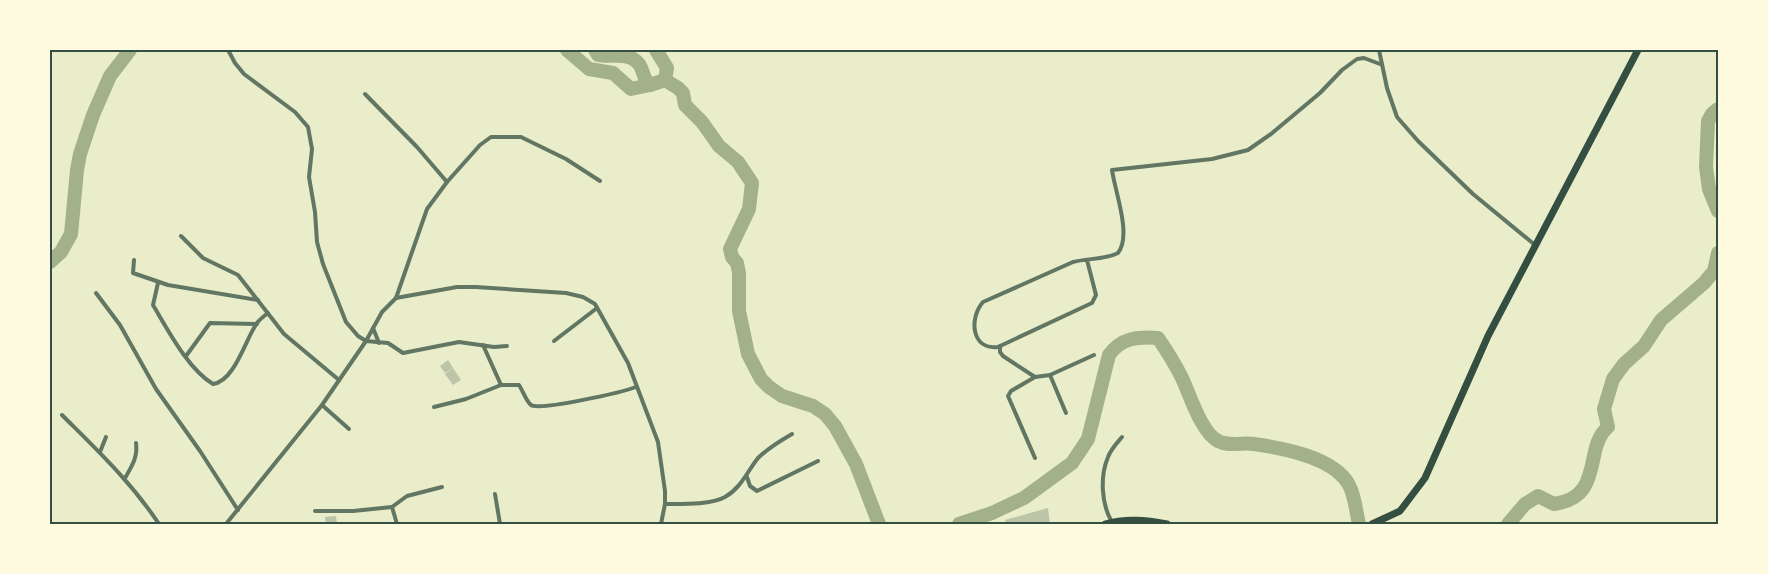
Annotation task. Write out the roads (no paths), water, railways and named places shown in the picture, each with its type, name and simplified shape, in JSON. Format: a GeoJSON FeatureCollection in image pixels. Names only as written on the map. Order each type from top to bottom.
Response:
{"type":"FeatureCollection","features":[{"type":"Feature","properties":{"kind":"highway"},"geometry":{"type":"LineString","coordinates":[[1372,525],[1394,516],[1403,508],[1425,478],[1472,368],[1638,50]]}},
{"type":"Feature","properties":{"kind":"highway"},"geometry":{"type":"LineString","coordinates":[[1109,524],[1144,520],[1167,525]]}},
{"type":"Feature","properties":{"kind":"street"},"geometry":{"type":"LineString","coordinates":[[228,50],[244,74],[295,112],[308,127],[312,149],[309,177],[318,250],[346,322],[358,336],[366,341],[388,343],[403,353],[456,342],[494,347],[507,346]]}},
{"type":"Feature","properties":{"kind":"street"},"geometry":{"type":"LineString","coordinates":[[1379,50],[1380,64],[1393,108],[1401,123],[1473,194],[1535,245]]}},
{"type":"Feature","properties":{"kind":"street"},"geometry":{"type":"LineString","coordinates":[[1087,260],[1096,295],[1092,303],[1000,346],[988,347],[977,339],[974,323],[981,304],[1073,262],[1114,255],[1122,245],[1123,228],[1112,170],[1212,159],[1248,150],[1311,100],[1349,64],[1364,58],[1380,64]]}},
{"type":"Feature","properties":{"kind":"street"},"geometry":{"type":"LineString","coordinates":[[365,94],[417,147],[447,182]]}},
{"type":"Feature","properties":{"kind":"street"},"geometry":{"type":"LineString","coordinates":[[226,525],[322,405],[366,341],[382,312],[396,298],[427,209],[447,182],[484,141],[491,137],[521,136],[566,159],[600,181]]}},
{"type":"Feature","properties":{"kind":"street"},"geometry":{"type":"LineString","coordinates":[[181,236],[203,258],[238,275],[289,339],[339,380]]}},
{"type":"Feature","properties":{"kind":"street"},"geometry":{"type":"LineString","coordinates":[[134,260],[133,273],[158,283],[258,300]]}},
{"type":"Feature","properties":{"kind":"street"},"geometry":{"type":"LineString","coordinates":[[158,283],[153,305],[186,356],[207,380],[217,383],[237,361],[257,324],[268,313]]}},
{"type":"Feature","properties":{"kind":"street"},"geometry":{"type":"LineString","coordinates":[[396,298],[457,287],[476,287],[550,291],[576,295],[591,301],[628,363],[658,442],[662,461],[665,504],[661,525]]}},
{"type":"Feature","properties":{"kind":"street"},"geometry":{"type":"LineString","coordinates":[[96,293],[120,325],[156,389],[238,510]]}},
{"type":"Feature","properties":{"kind":"street"},"geometry":{"type":"LineString","coordinates":[[554,341],[597,308]]}},
{"type":"Feature","properties":{"kind":"street"},"geometry":{"type":"LineString","coordinates":[[186,356],[210,323],[257,324]]}},
{"type":"Feature","properties":{"kind":"street"},"geometry":{"type":"LineString","coordinates":[[373,328],[379,343]]}},
{"type":"Feature","properties":{"kind":"street"},"geometry":{"type":"LineString","coordinates":[[483,344],[501,385]]}},
{"type":"Feature","properties":{"kind":"street"},"geometry":{"type":"LineString","coordinates":[[1000,346],[1003,356],[1035,377]]}},
{"type":"Feature","properties":{"kind":"street"},"geometry":{"type":"LineString","coordinates":[[1035,458],[1008,396],[1011,391],[1035,377],[1050,375],[1094,355]]}},
{"type":"Feature","properties":{"kind":"street"},"geometry":{"type":"LineString","coordinates":[[1050,375],[1066,413]]}},
{"type":"Feature","properties":{"kind":"street"},"geometry":{"type":"LineString","coordinates":[[435,406],[466,399],[501,385],[519,385],[529,403],[536,406],[597,397],[625,391],[636,386]]}},
{"type":"Feature","properties":{"kind":"street"},"geometry":{"type":"LineString","coordinates":[[322,405],[349,429]]}},
{"type":"Feature","properties":{"kind":"street"},"geometry":{"type":"LineString","coordinates":[[62,415],[125,478],[159,525]]}},
{"type":"Feature","properties":{"kind":"street"},"geometry":{"type":"LineString","coordinates":[[665,504],[719,500],[737,488],[766,450],[792,434]]}},
{"type":"Feature","properties":{"kind":"street"},"geometry":{"type":"LineString","coordinates":[[100,452],[106,437]]}},
{"type":"Feature","properties":{"kind":"street"},"geometry":{"type":"LineString","coordinates":[[1109,524],[1103,482],[1109,455],[1122,437]]}},
{"type":"Feature","properties":{"kind":"street"},"geometry":{"type":"LineString","coordinates":[[125,478],[135,460],[136,443]]}},
{"type":"Feature","properties":{"kind":"street"},"geometry":{"type":"LineString","coordinates":[[746,477],[750,486],[757,491],[818,461]]}},
{"type":"Feature","properties":{"kind":"street"},"geometry":{"type":"LineString","coordinates":[[315,511],[353,511],[392,507],[407,496],[442,487]]}},
{"type":"Feature","properties":{"kind":"street"},"geometry":{"type":"LineString","coordinates":[[495,494],[500,525]]}},
{"type":"Feature","properties":{"kind":"street"},"geometry":{"type":"LineString","coordinates":[[392,507],[396,525]]}},
{"type":"Feature","properties":{"kind":"waterway"},"geometry":{"type":"LineString","coordinates":[[50,262],[61,252],[71,234],[77,170],[93,115],[110,76],[130,50]]}},
{"type":"Feature","properties":{"kind":"waterway"},"geometry":{"type":"LineString","coordinates":[[567,50],[589,69],[613,73],[631,89],[665,80],[678,88],[683,93],[685,105],[702,122],[719,146],[738,162],[752,183],[749,209],[730,249],[739,273],[739,311],[748,354],[761,379],[769,387],[782,396],[813,406],[825,414],[835,426],[856,464],[879,524]]}},
{"type":"Feature","properties":{"kind":"waterway"},"geometry":{"type":"LineString","coordinates":[[595,50],[598,55],[626,56],[635,60],[650,85]]}},
{"type":"Feature","properties":{"kind":"waterway"},"geometry":{"type":"LineString","coordinates":[[656,50],[667,68],[665,80]]}},
{"type":"Feature","properties":{"kind":"waterway"},"geometry":{"type":"LineString","coordinates":[[1718,109],[1708,121],[1706,167],[1709,189],[1718,211]]}},
{"type":"Feature","properties":{"kind":"waterway"},"geometry":{"type":"LineString","coordinates":[[1508,524],[1525,504],[1538,496],[1554,504],[1570,500],[1580,492],[1591,471],[1596,447],[1608,427],[1604,409],[1613,379],[1624,364],[1644,346],[1661,320],[1704,283],[1714,271],[1718,253]]}},
{"type":"Feature","properties":{"kind":"waterway"},"geometry":{"type":"LineString","coordinates":[[959,524],[992,513],[1024,498],[1072,463],[1088,439],[1109,355],[1119,345],[1130,339],[1144,337],[1158,338],[1179,373],[1201,422],[1212,436],[1227,444],[1254,444],[1292,451],[1332,467],[1349,485],[1359,524]]}}]}
